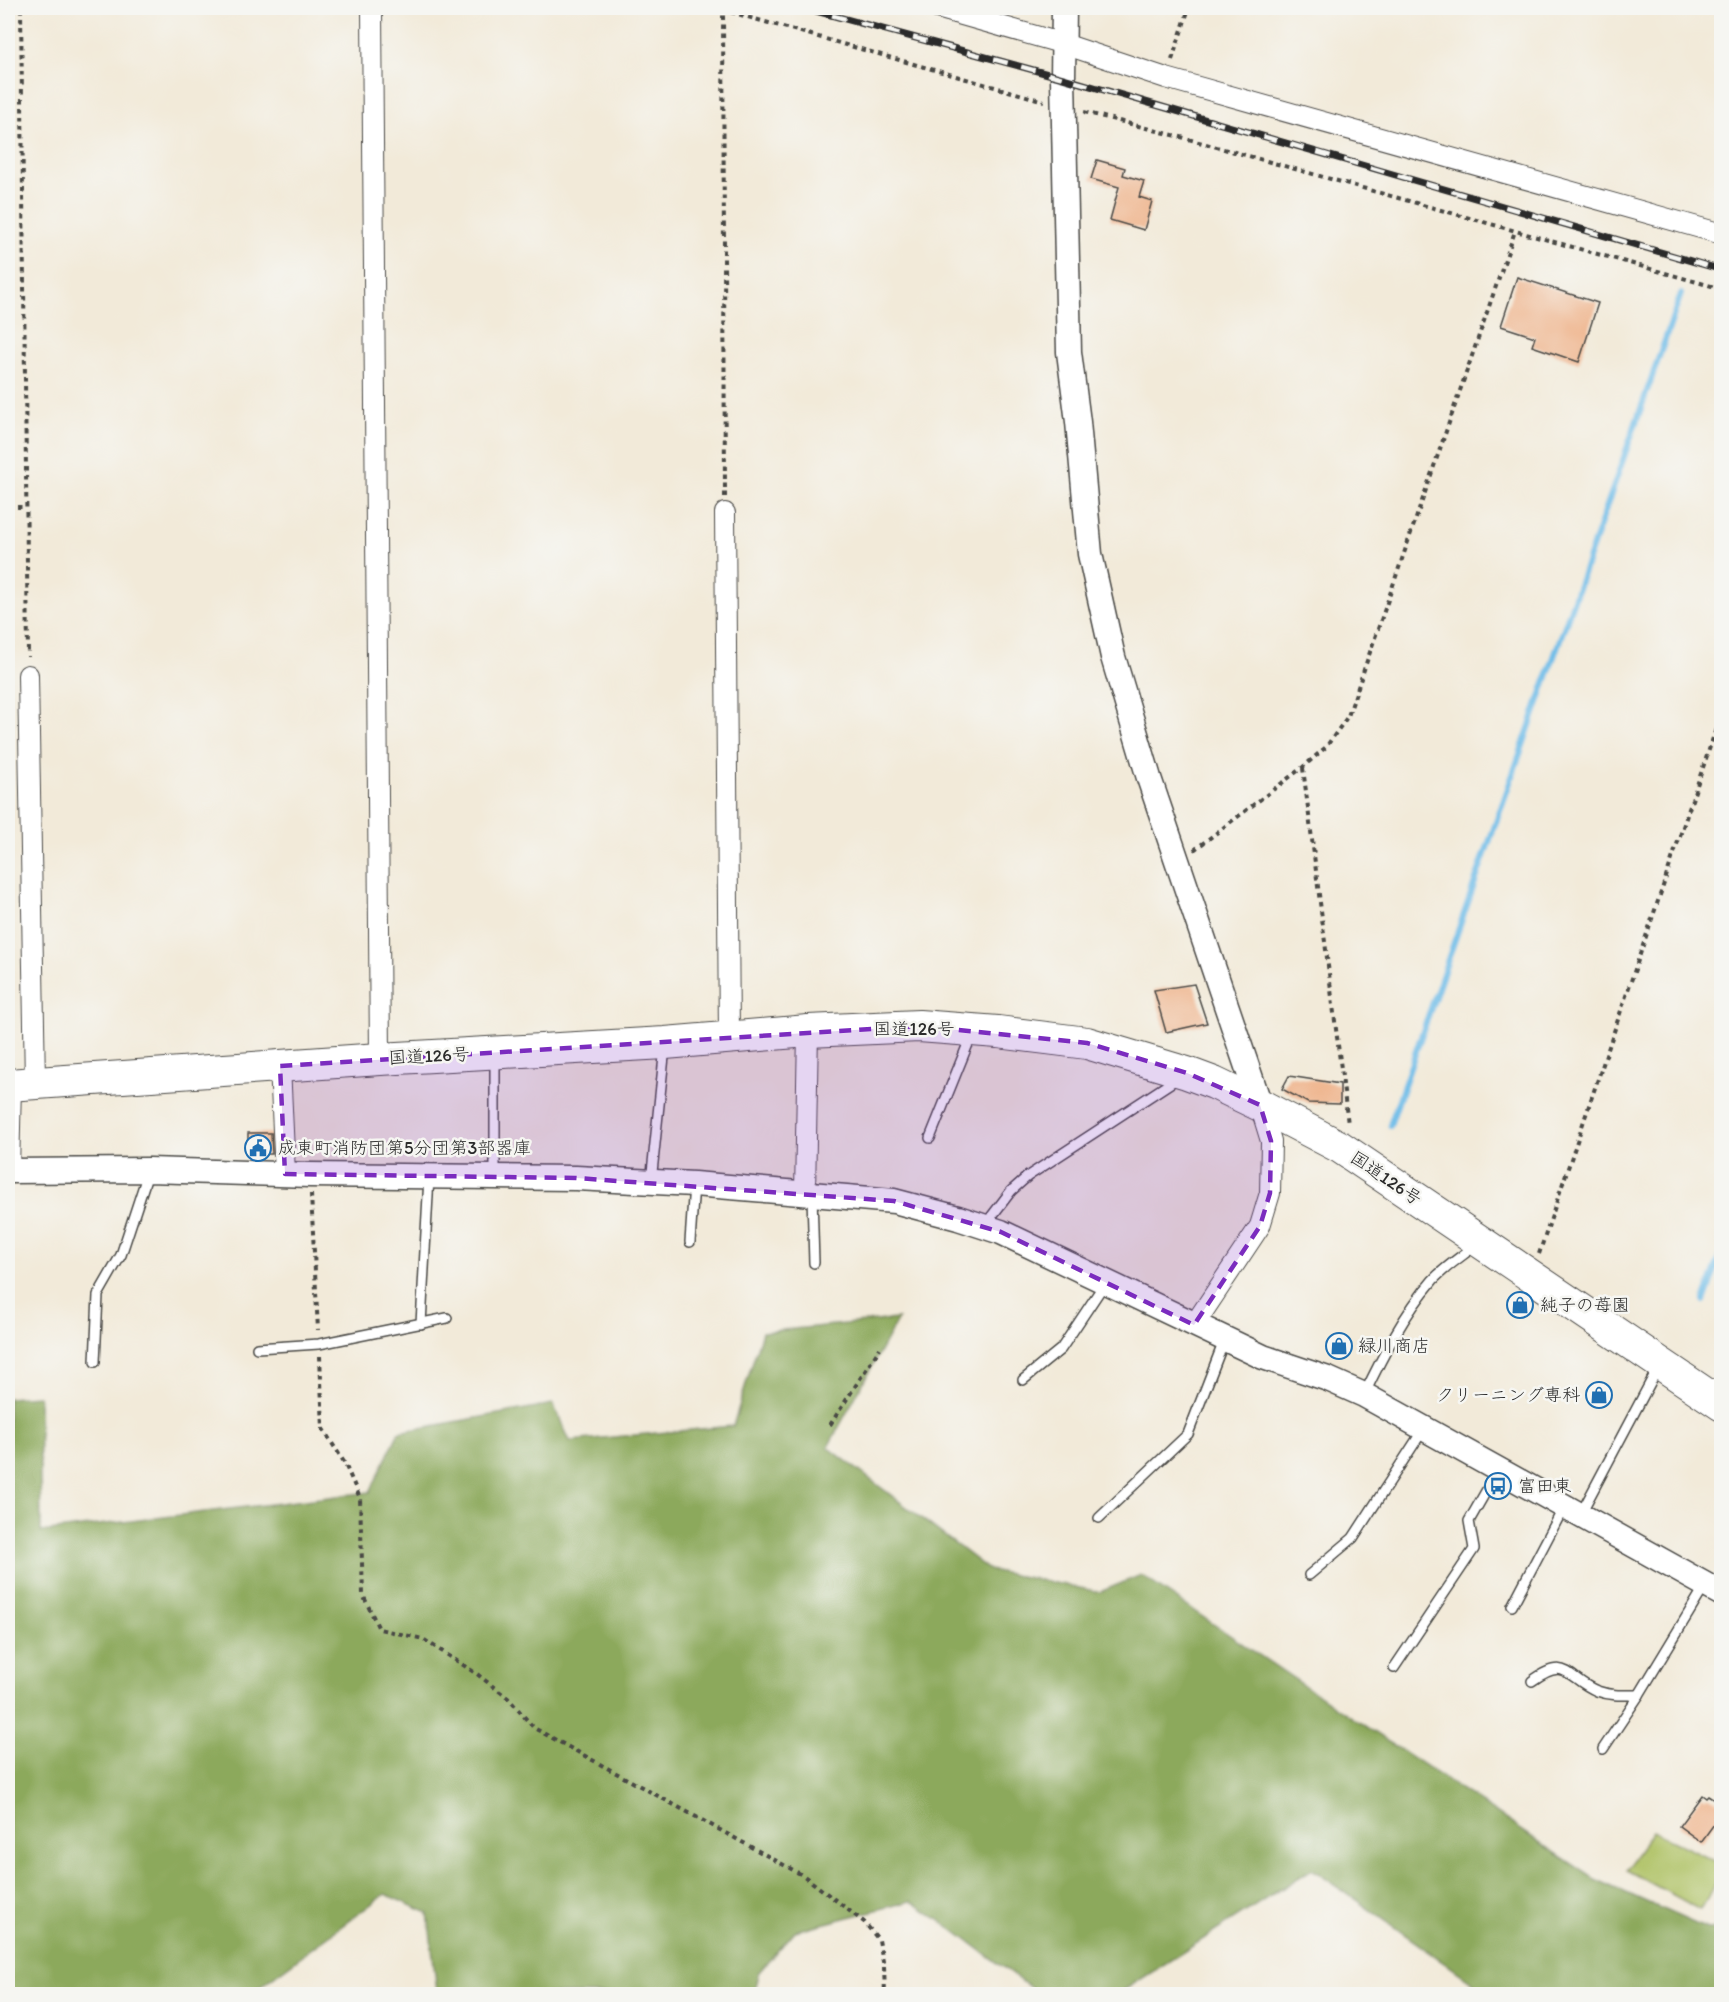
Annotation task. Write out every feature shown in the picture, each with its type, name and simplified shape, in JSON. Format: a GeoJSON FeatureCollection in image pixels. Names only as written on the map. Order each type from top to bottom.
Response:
{"type":"FeatureCollection","features":[{"type":"Feature","properties":{"kind":"highway","name":"国道126号"},"geometry":{"type":"LineString","coordinates":[[18,1084],[380,1059],[665,1043],[808,1031],[919,1026],[1087,1043],[1186,1073],[1260,1105],[1340,1147],[1722,1406]]}},
{"type":"Feature","properties":{"kind":"street"},"geometry":{"type":"LineString","coordinates":[[372,8],[380,1059]]}},
{"type":"Feature","properties":{"kind":"street"},"geometry":{"type":"LineString","coordinates":[[937,8],[1064,44],[1166,78],[1722,234]]}},
{"type":"Feature","properties":{"kind":"street"},"geometry":{"type":"LineString","coordinates":[[1064,8],[1069,352],[1090,554],[1113,657],[1177,863],[1271,1141],[1270,1193],[1260,1226],[1194,1325]]}},
{"type":"Feature","properties":{"kind":"street"},"geometry":{"type":"LineString","coordinates":[[726,513],[729,1038]]}},
{"type":"Feature","properties":{"kind":"street"},"geometry":{"type":"LineString","coordinates":[[28,675],[18,1084],[8,1171],[149,1170],[310,1175],[576,1178],[694,1184],[894,1201],[1001,1232],[1263,1357],[1328,1379],[1364,1395],[1715,1588]]}},
{"type":"Feature","properties":{"kind":"street"},"geometry":{"type":"LineString","coordinates":[[808,1031],[808,1193]]}},
{"type":"Feature","properties":{"kind":"street"},"geometry":{"type":"LineString","coordinates":[[280,1066],[285,1174]]}},
{"type":"Feature","properties":{"kind":"lane"},"geometry":{"type":"LineString","coordinates":[[930,1138],[973,1030]]}},
{"type":"Feature","properties":{"kind":"lane"},"geometry":{"type":"LineString","coordinates":[[651,1182],[665,1043]]}},
{"type":"Feature","properties":{"kind":"lane"},"geometry":{"type":"LineString","coordinates":[[495,1053],[495,1178]]}},
{"type":"Feature","properties":{"kind":"lane"},"geometry":{"type":"LineString","coordinates":[[984,1227],[1011,1191],[1029,1176],[1186,1073]]}},
{"type":"Feature","properties":{"kind":"lane"},"geometry":{"type":"LineString","coordinates":[[94,1362],[98,1295],[121,1256],[149,1170]]}},
{"type":"Feature","properties":{"kind":"lane"},"geometry":{"type":"LineString","coordinates":[[421,1324],[429,1176]]}},
{"type":"Feature","properties":{"kind":"lane"},"geometry":{"type":"LineString","coordinates":[[690,1242],[694,1184]]}},
{"type":"Feature","properties":{"kind":"lane"},"geometry":{"type":"LineString","coordinates":[[808,1193],[814,1263]]}},
{"type":"Feature","properties":{"kind":"lane"},"geometry":{"type":"LineString","coordinates":[[1364,1395],[1387,1348],[1421,1296],[1434,1279],[1480,1242]]}},
{"type":"Feature","properties":{"kind":"lane"},"geometry":{"type":"LineString","coordinates":[[1023,1380],[1061,1349],[1106,1282]]}},
{"type":"Feature","properties":{"kind":"lane"},"geometry":{"type":"LineString","coordinates":[[257,1348],[319,1344],[447,1318]]}},
{"type":"Feature","properties":{"kind":"lane"},"geometry":{"type":"LineString","coordinates":[[1099,1518],[1188,1434],[1225,1339]]}},
{"type":"Feature","properties":{"kind":"lane"},"geometry":{"type":"LineString","coordinates":[[1512,1606],[1660,1364]]}},
{"type":"Feature","properties":{"kind":"lane"},"geometry":{"type":"LineString","coordinates":[[1309,1575],[1353,1538],[1424,1428]]}},
{"type":"Feature","properties":{"kind":"lane"},"geometry":{"type":"LineString","coordinates":[[1394,1668],[1474,1549],[1469,1521],[1498,1469]]}},
{"type":"Feature","properties":{"kind":"lane"},"geometry":{"type":"LineString","coordinates":[[1603,1749],[1715,1588]]}},
{"type":"Feature","properties":{"kind":"lane"},"geometry":{"type":"LineString","coordinates":[[1532,1681],[1554,1668],[1562,1669],[1597,1690],[1613,1695],[1639,1695]]}},
{"type":"Feature","properties":{"kind":"path"},"geometry":{"type":"LineString","coordinates":[[21,8],[28,675]]}},
{"type":"Feature","properties":{"kind":"path"},"geometry":{"type":"LineString","coordinates":[[1166,78],[1190,8]]}},
{"type":"Feature","properties":{"kind":"path"},"geometry":{"type":"LineString","coordinates":[[726,513],[723,10],[1722,289]]}},
{"type":"Feature","properties":{"kind":"path"},"geometry":{"type":"LineString","coordinates":[[1177,863],[1303,768],[1326,747],[1348,716],[1515,231]]}},
{"type":"Feature","properties":{"kind":"path"},"geometry":{"type":"LineString","coordinates":[[8,507],[25,507]]}},
{"type":"Feature","properties":{"kind":"path"},"geometry":{"type":"LineString","coordinates":[[1532,1277],[1722,711]]}},
{"type":"Feature","properties":{"kind":"path"},"geometry":{"type":"LineString","coordinates":[[1303,768],[1348,1131],[1340,1147]]}},
{"type":"Feature","properties":{"kind":"path"},"geometry":{"type":"LineString","coordinates":[[310,1175],[323,1429],[344,1462],[360,1498],[363,1595],[379,1629],[423,1639],[477,1674],[508,1698],[534,1728],[804,1875],[864,1922],[879,1940],[884,1967],[885,1995]]}},
{"type":"Feature","properties":{"kind":"path"},"geometry":{"type":"LineString","coordinates":[[830,1425],[880,1348]]}},
{"type":"Feature","properties":{"kind":"highlighted area"},"geometry":{"type":"Polygon","coordinates":[[[919,1026],[1087,1043],[1187,1073],[1260,1105],[1271,1141],[1270,1193],[1260,1226],[1194,1325],[1001,1232],[894,1201],[576,1178],[285,1174],[280,1066],[919,1026]]]}},
{"type":"Feature","properties":{"kind":"green space"},"geometry":{"type":"Polygon","coordinates":[[[898,1319],[828,1447],[989,1570],[1100,1592],[1141,1575],[1595,1879],[1707,1929],[1721,1928],[1721,1994],[1489,1994],[1312,1869],[1118,1994],[1039,1994],[911,1901],[795,1931],[758,1973],[754,1994],[435,1994],[437,1992],[428,1913],[385,1894],[250,1994],[8,1994],[8,1398],[39,1396],[41,1532],[370,1492],[399,1432],[553,1404],[570,1441],[733,1426],[762,1332],[898,1319]]]}},
{"type":"Feature","properties":{"kind":"green space"},"geometry":{"type":"Polygon","coordinates":[[[1652,1831],[1721,1864],[1721,1871],[1701,1910],[1626,1870],[1652,1831]]]}},
{"type":"Feature","properties":{"kind":"building"},"geometry":{"type":"Polygon","coordinates":[[[1097,160],[1125,168],[1123,175],[1144,181],[1139,197],[1152,201],[1144,230],[1110,220],[1119,187],[1091,179],[1097,160]]]}},
{"type":"Feature","properties":{"kind":"building"},"geometry":{"type":"Polygon","coordinates":[[[1517,277],[1598,303],[1579,362],[1532,346],[1535,337],[1501,326],[1517,277]]]}},
{"type":"Feature","properties":{"kind":"building"},"geometry":{"type":"Polygon","coordinates":[[[1194,984],[1207,1023],[1166,1032],[1154,990],[1194,984]]]}},
{"type":"Feature","properties":{"kind":"building"},"geometry":{"type":"Polygon","coordinates":[[[1289,1076],[1340,1084],[1340,1104],[1308,1103],[1282,1089],[1289,1076]]]}},
{"type":"Feature","properties":{"kind":"building"},"geometry":{"type":"Polygon","coordinates":[[[248,1133],[271,1133],[272,1154],[248,1154],[248,1133]]]}},
{"type":"Feature","properties":{"kind":"building"},"geometry":{"type":"Polygon","coordinates":[[[1702,1795],[1722,1805],[1722,1813],[1701,1842],[1679,1826],[1702,1795]]]}},
{"type":"Feature","properties":{"kind":"waterway"},"geometry":{"type":"LineString","coordinates":[[1390,1125],[1681,294]]}},
{"type":"Feature","properties":{"kind":"waterway"},"geometry":{"type":"LineString","coordinates":[[1704,1301],[1722,1250]]}},
{"type":"Feature","properties":{"kind":"railway"},"geometry":{"type":"LineString","coordinates":[[805,8],[1063,78],[1722,270]]}},
{"type":"Feature","properties":{"kind":"place","name":"成東町消防団第5分団第3部器庫"},"geometry":{"type":"Point","coordinates":[258,1148]}},
{"type":"Feature","properties":{"kind":"place","name":"純子の苺園"},"geometry":{"type":"Point","coordinates":[1520,1305]}},
{"type":"Feature","properties":{"kind":"place","name":"緑川商店"},"geometry":{"type":"Point","coordinates":[1339,1346]}},
{"type":"Feature","properties":{"kind":"place","name":"クリーニング専科"},"geometry":{"type":"Point","coordinates":[1599,1395]}},
{"type":"Feature","properties":{"kind":"place","name":"富田東"},"geometry":{"type":"Point","coordinates":[1498,1486]}}]}
